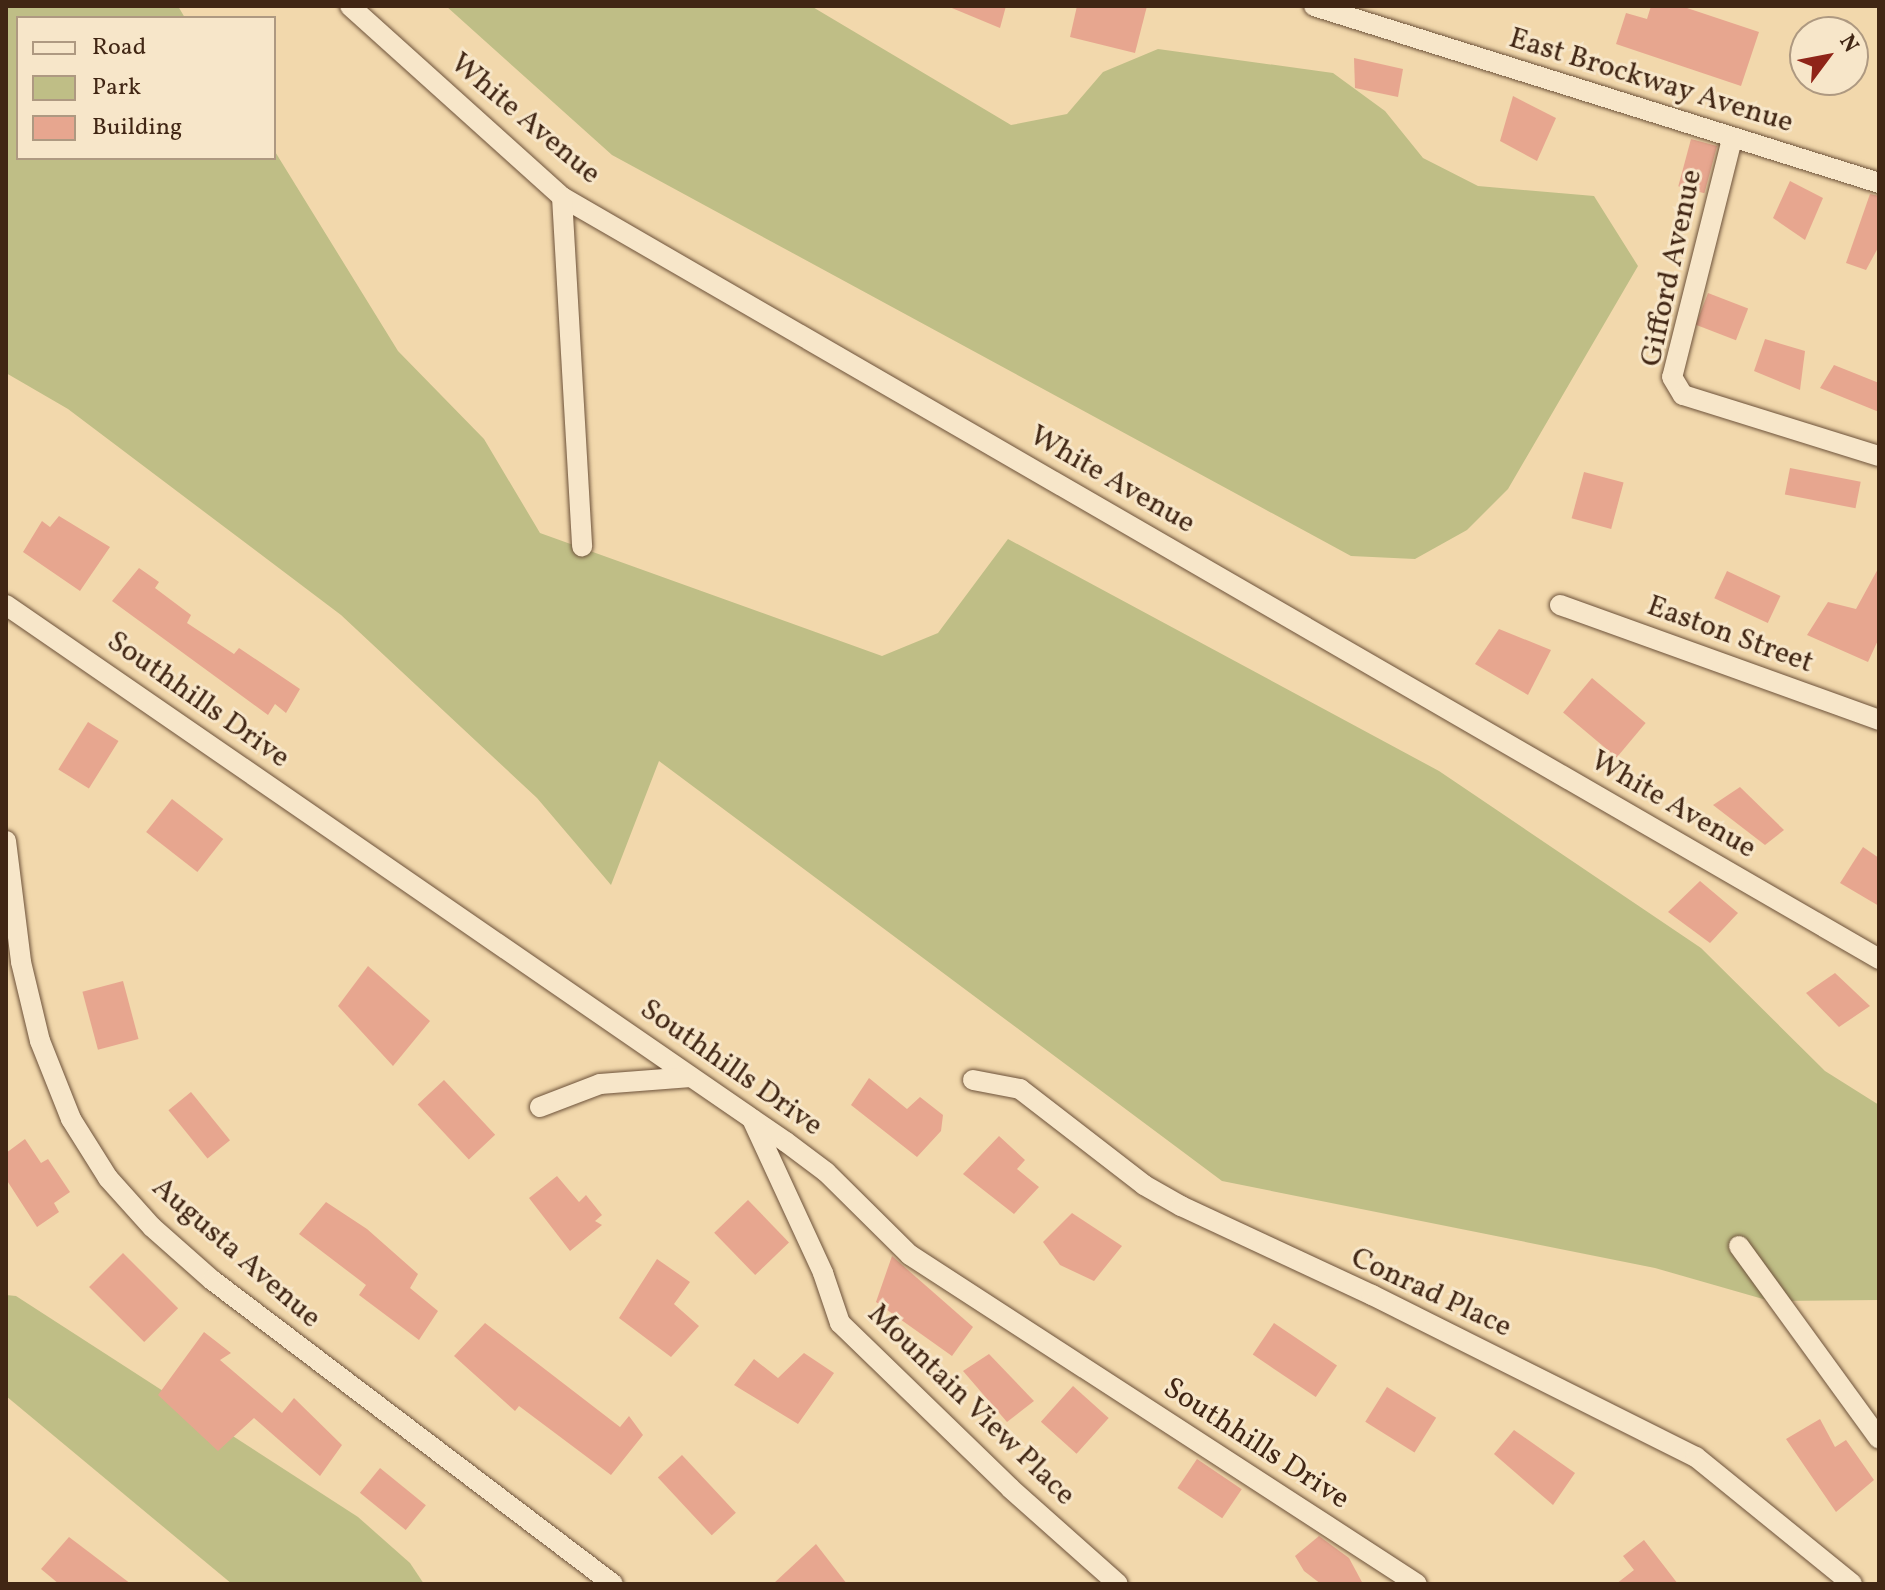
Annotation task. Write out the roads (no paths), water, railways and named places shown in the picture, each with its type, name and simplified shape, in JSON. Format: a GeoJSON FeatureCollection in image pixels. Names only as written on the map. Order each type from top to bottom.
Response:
{"type":"FeatureCollection","features":[{"type":"Feature","properties":{"kind":"street","name":"White Avenue"},"geometry":{"type":"LineString","coordinates":[[350,6],[562,197],[1879,959]]}},
{"type":"Feature","properties":{"kind":"street","name":"East Brockway Avenue"},"geometry":{"type":"LineString","coordinates":[[1314,6],[1879,183]]}},
{"type":"Feature","properties":{"kind":"street","name":"Gifford Avenue"},"geometry":{"type":"LineString","coordinates":[[1732,139],[1672,377],[1683,395],[1879,456]]}},
{"type":"Feature","properties":{"kind":"street"},"geometry":{"type":"LineString","coordinates":[[562,197],[582,546]]}},
{"type":"Feature","properties":{"kind":"street","name":"Southhills Drive"},"geometry":{"type":"LineString","coordinates":[[6,605],[826,1172],[910,1255],[1417,1584]]}},
{"type":"Feature","properties":{"kind":"street","name":"Easton Street"},"geometry":{"type":"LineString","coordinates":[[1560,605],[1879,720]]}},
{"type":"Feature","properties":{"kind":"street","name":"Augusta Avenue"},"geometry":{"type":"LineString","coordinates":[[6,841],[21,962],[40,1041],[71,1119],[108,1178],[152,1227],[212,1280],[613,1584]]}},
{"type":"Feature","properties":{"kind":"street"},"geometry":{"type":"LineString","coordinates":[[540,1107],[600,1084],[691,1077]]}},
{"type":"Feature","properties":{"kind":"street","name":"Conrad Place"},"geometry":{"type":"LineString","coordinates":[[973,1080],[1020,1089],[1144,1185],[1181,1206],[1372,1295],[1696,1457],[1852,1584]]}},
{"type":"Feature","properties":{"kind":"street","name":"Mountain View Place"},"geometry":{"type":"LineString","coordinates":[[752,1119],[823,1273],[840,1323],[1010,1488],[1118,1584]]}},
{"type":"Feature","properties":{"kind":"street"},"geometry":{"type":"LineString","coordinates":[[1739,1246],[1879,1439]]}}]}
